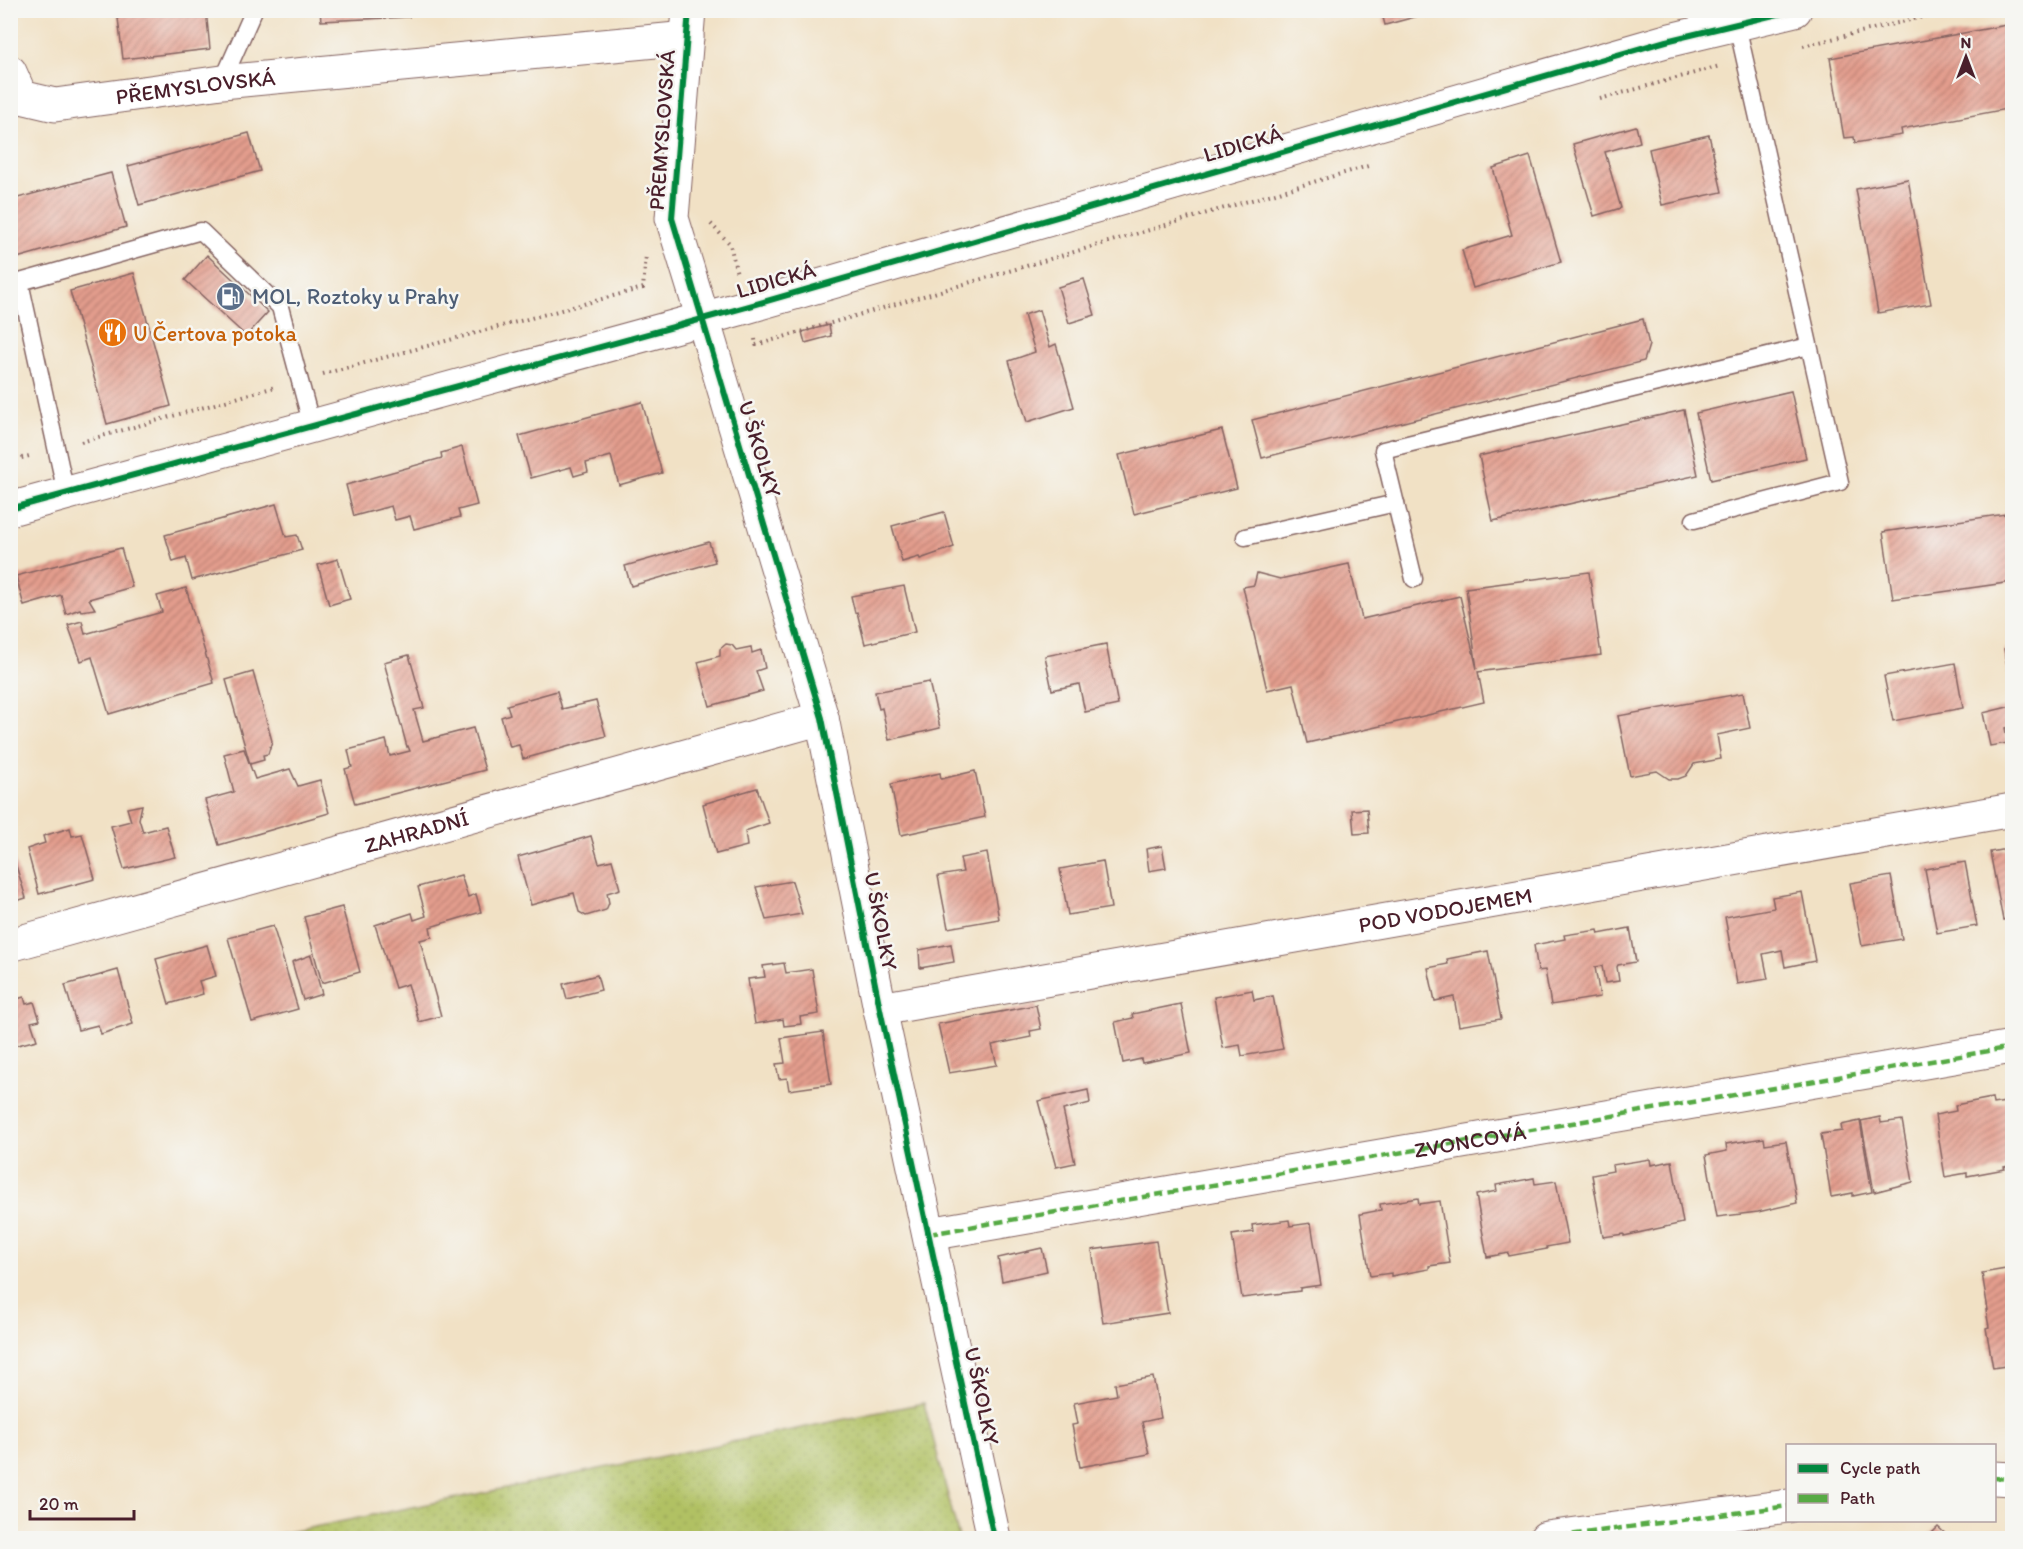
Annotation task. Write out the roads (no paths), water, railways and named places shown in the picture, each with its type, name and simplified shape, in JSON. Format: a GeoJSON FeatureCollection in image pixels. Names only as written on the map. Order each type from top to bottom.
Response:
{"type":"FeatureCollection","features":[{"type":"Feature","properties":{"kind":"street","name":"LIDICKÁ"},"geometry":{"type":"LineString","coordinates":[[10,509],[703,319],[1666,41],[1795,10]]}},
{"type":"Feature","properties":{"kind":"street","name":"PŘEMYSLOVSKÁ"},"geometry":{"type":"LineString","coordinates":[[10,72],[21,97],[55,105],[688,24],[672,218],[703,319]]}},
{"type":"Feature","properties":{"kind":"street","name":"U ŠKOLKY"},"geometry":{"type":"LineString","coordinates":[[703,319],[822,718],[880,1009],[994,1539]]}},
{"type":"Feature","properties":{"kind":"street","name":"ZAHRADNÍ"},"geometry":{"type":"LineString","coordinates":[[10,945],[822,718]]}},
{"type":"Feature","properties":{"kind":"street","name":"POD VODOJEMEM"},"geometry":{"type":"LineString","coordinates":[[880,1009],[2013,810]]}},
{"type":"Feature","properties":{"kind":"street","name":"ZVONCOVÁ"},"geometry":{"type":"LineString","coordinates":[[929,1234],[2013,1047]]}},
{"type":"Feature","properties":{"kind":"street"},"geometry":{"type":"LineString","coordinates":[[1996,1478],[2013,1479]]}},
{"type":"Feature","properties":{"kind":"street"},"geometry":{"type":"LineString","coordinates":[[1546,1539],[1786,1506]]}},
{"type":"Feature","properties":{"kind":"lane"},"geometry":{"type":"LineString","coordinates":[[222,82],[254,10]]}},
{"type":"Feature","properties":{"kind":"lane"},"geometry":{"type":"LineString","coordinates":[[1694,520],[1840,482],[1737,25]]}},
{"type":"Feature","properties":{"kind":"lane"},"geometry":{"type":"LineString","coordinates":[[66,493],[20,282],[201,231],[280,307],[312,426]]}},
{"type":"Feature","properties":{"kind":"lane"},"geometry":{"type":"LineString","coordinates":[[1414,579],[1383,450],[1809,346]]}},
{"type":"Feature","properties":{"kind":"lane"},"geometry":{"type":"LineString","coordinates":[[1245,537],[1396,503]]}},
{"type":"Feature","properties":{"kind":"place","name":"MOL, Roztoky u Prahy"},"geometry":{"type":"Point","coordinates":[231,296]}},
{"type":"Feature","properties":{"kind":"place","name":"U Čertova potoka"},"geometry":{"type":"Point","coordinates":[112,333]}}]}
